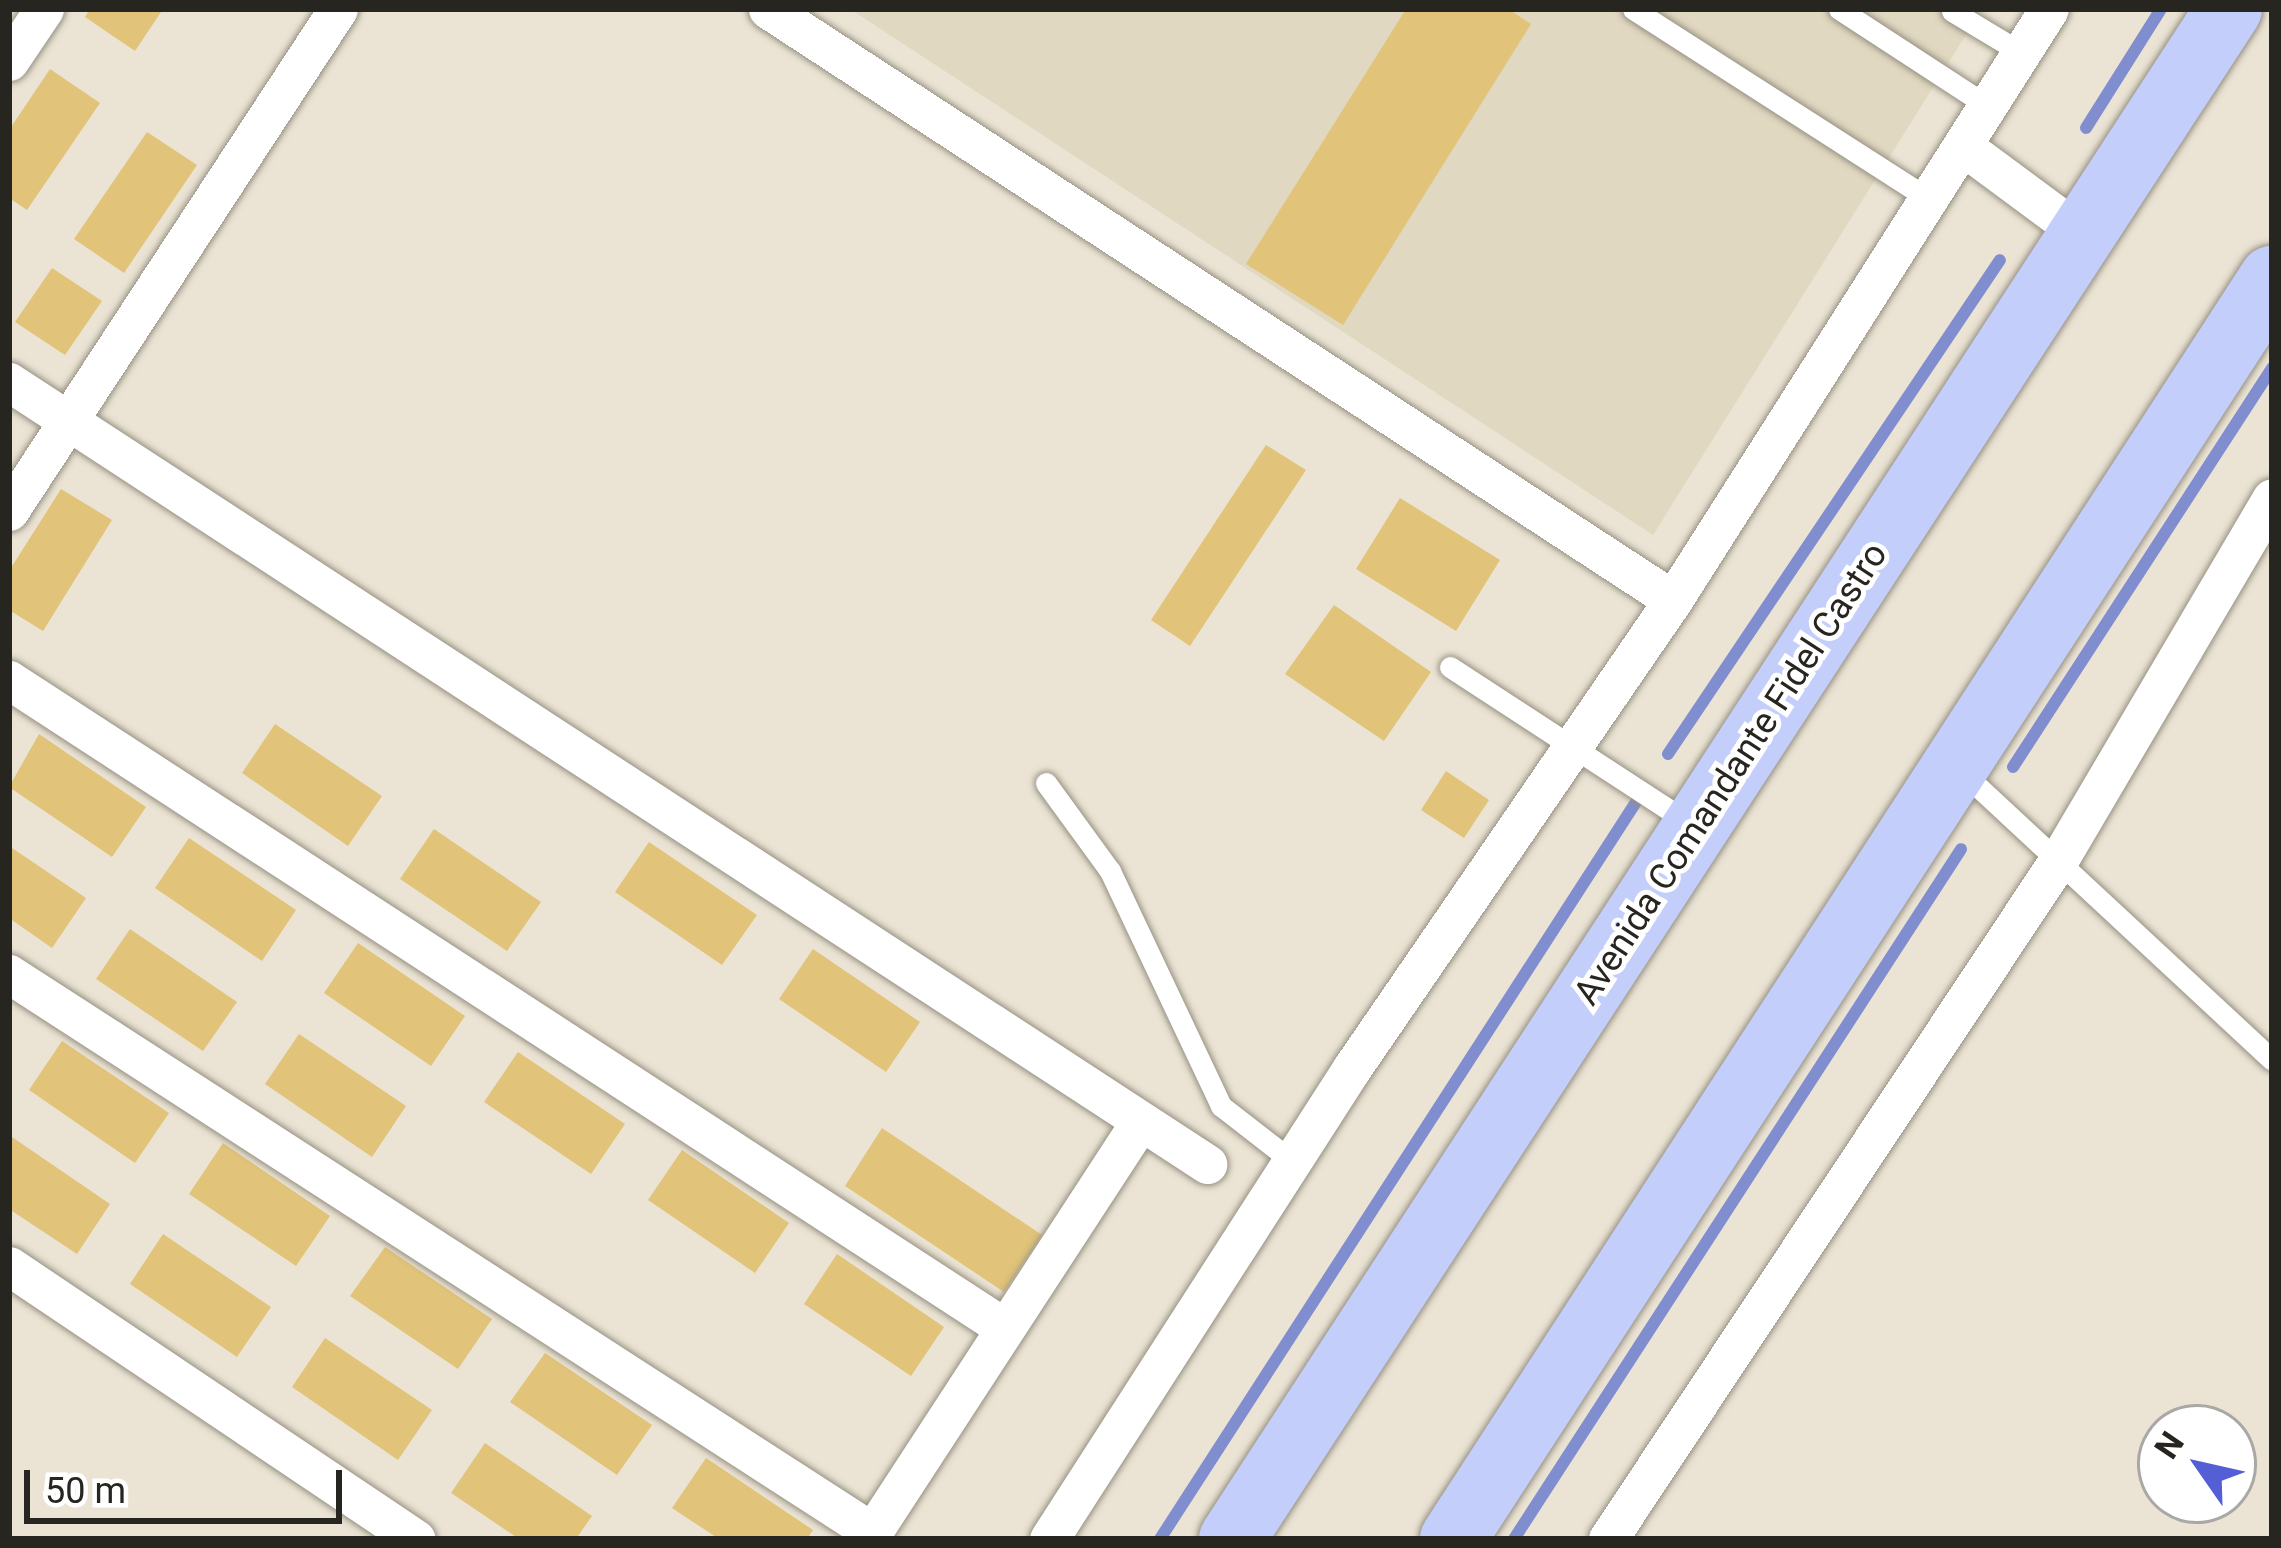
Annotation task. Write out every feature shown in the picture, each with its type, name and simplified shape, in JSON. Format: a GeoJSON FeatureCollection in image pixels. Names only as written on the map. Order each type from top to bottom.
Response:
{"type":"FeatureCollection","features":[{"type":"Feature","properties":{"kind":"highway","name":"Avenida Comandante Fidel Castro"},"geometry":{"type":"LineString","coordinates":[[1232,1539],[2229,9]]}},
{"type":"Feature","properties":{"kind":"highway"},"geometry":{"type":"LineString","coordinates":[[1453,1539],[2272,279]]}},
{"type":"Feature","properties":{"kind":"street"},"geometry":{"type":"LineString","coordinates":[[9,61],[44,9]]}},
{"type":"Feature","properties":{"kind":"street"},"geometry":{"type":"LineString","coordinates":[[9,511],[338,9]]}},
{"type":"Feature","properties":{"kind":"street"},"geometry":{"type":"LineString","coordinates":[[768,9],[1673,600]]}},
{"type":"Feature","properties":{"kind":"street"},"geometry":{"type":"LineString","coordinates":[[1049,1539],[1292,1160],[1673,600],[2049,9]]}},
{"type":"Feature","properties":{"kind":"street"},"geometry":{"type":"LineString","coordinates":[[1964,147],[2084,235]]}},
{"type":"Feature","properties":{"kind":"street"},"geometry":{"type":"LineString","coordinates":[[9,382],[1207,1164]]}},
{"type":"Feature","properties":{"kind":"street"},"geometry":{"type":"LineString","coordinates":[[1608,1539],[2058,861],[2272,498]]}},
{"type":"Feature","properties":{"kind":"street"},"geometry":{"type":"LineString","coordinates":[[9,680],[1005,1328]]}},
{"type":"Feature","properties":{"kind":"street"},"geometry":{"type":"LineString","coordinates":[[9,974],[870,1536],[1140,1121]]}},
{"type":"Feature","properties":{"kind":"street"},"geometry":{"type":"LineString","coordinates":[[10,1268],[416,1539]]}},
{"type":"Feature","properties":{"kind":"lane"},"geometry":{"type":"LineString","coordinates":[[1633,9],[1929,200]]}},
{"type":"Feature","properties":{"kind":"lane"},"geometry":{"type":"LineString","coordinates":[[1839,9],[1988,106]]}},
{"type":"Feature","properties":{"kind":"lane"},"geometry":{"type":"LineString","coordinates":[[1952,11],[2022,53]]}},
{"type":"Feature","properties":{"kind":"lane"},"geometry":{"type":"LineString","coordinates":[[1450,667],[1696,827]]}},
{"type":"Feature","properties":{"kind":"lane"},"geometry":{"type":"LineString","coordinates":[[1954,764],[2272,1060]]}},
{"type":"Feature","properties":{"kind":"lane"},"geometry":{"type":"LineString","coordinates":[[1046,783],[1110,871],[1221,1106],[1292,1160]]}},
{"type":"Feature","properties":{"kind":"shaded area"},"geometry":{"type":"Polygon","coordinates":[[[850,9],[1982,9],[1653,535],[850,9]]]}},
{"type":"Feature","properties":{"kind":"building"},"geometry":{"type":"Polygon","coordinates":[[[90,9],[163,9],[135,51],[85,17],[90,9]]]}},
{"type":"Feature","properties":{"kind":"building"},"geometry":{"type":"Polygon","coordinates":[[[1406,9],[1508,9],[1531,24],[1343,325],[1246,264],[1406,9]]]}},
{"type":"Feature","properties":{"kind":"building"},"geometry":{"type":"Polygon","coordinates":[[[50,69],[100,103],[27,210],[9,198],[9,130],[50,69]]]}},
{"type":"Feature","properties":{"kind":"building"},"geometry":{"type":"Polygon","coordinates":[[[147,132],[197,165],[124,273],[74,239],[147,132]]]}},
{"type":"Feature","properties":{"kind":"building"},"geometry":{"type":"Polygon","coordinates":[[[52,268],[102,301],[65,355],[15,322],[52,268]]]}},
{"type":"Feature","properties":{"kind":"building"},"geometry":{"type":"Polygon","coordinates":[[[1266,445],[1306,470],[1190,646],[1151,620],[1266,445]]]}},
{"type":"Feature","properties":{"kind":"building"},"geometry":{"type":"Polygon","coordinates":[[[61,489],[112,520],[43,631],[9,610],[9,571],[61,489]]]}},
{"type":"Feature","properties":{"kind":"building"},"geometry":{"type":"Polygon","coordinates":[[[1400,498],[1500,560],[1456,631],[1356,569],[1400,498]]]}},
{"type":"Feature","properties":{"kind":"building"},"geometry":{"type":"Polygon","coordinates":[[[1334,605],[1431,672],[1384,741],[1285,674],[1334,605]]]}},
{"type":"Feature","properties":{"kind":"building"},"geometry":{"type":"Polygon","coordinates":[[[275,724],[382,796],[348,846],[242,773],[275,724]]]}},
{"type":"Feature","properties":{"kind":"building"},"geometry":{"type":"Polygon","coordinates":[[[39,734],[146,807],[112,857],[9,787],[39,734]]]}},
{"type":"Feature","properties":{"kind":"building"},"geometry":{"type":"Polygon","coordinates":[[[1446,771],[1489,800],[1464,838],[1421,810],[1446,771]]]}},
{"type":"Feature","properties":{"kind":"building"},"geometry":{"type":"Polygon","coordinates":[[[434,829],[541,902],[507,951],[400,879],[434,829]]]}},
{"type":"Feature","properties":{"kind":"building"},"geometry":{"type":"Polygon","coordinates":[[[189,838],[296,910],[262,961],[155,888],[189,838]]]}},
{"type":"Feature","properties":{"kind":"building"},"geometry":{"type":"Polygon","coordinates":[[[649,842],[757,915],[722,965],[615,892],[649,842]]]}},
{"type":"Feature","properties":{"kind":"building"},"geometry":{"type":"Polygon","coordinates":[[[9,846],[86,898],[52,948],[9,918],[9,846]]]}},
{"type":"Feature","properties":{"kind":"building"},"geometry":{"type":"Polygon","coordinates":[[[130,929],[237,1002],[203,1051],[96,979],[130,929]]]}},
{"type":"Feature","properties":{"kind":"building"},"geometry":{"type":"Polygon","coordinates":[[[358,943],[465,1016],[431,1066],[324,993],[358,943]]]}},
{"type":"Feature","properties":{"kind":"building"},"geometry":{"type":"Polygon","coordinates":[[[813,949],[920,1022],[886,1072],[779,999],[813,949]]]}},
{"type":"Feature","properties":{"kind":"building"},"geometry":{"type":"Polygon","coordinates":[[[299,1034],[406,1106],[372,1157],[265,1084],[299,1034]]]}},
{"type":"Feature","properties":{"kind":"building"},"geometry":{"type":"Polygon","coordinates":[[[62,1041],[169,1113],[135,1163],[29,1090],[62,1041]]]}},
{"type":"Feature","properties":{"kind":"building"},"geometry":{"type":"Polygon","coordinates":[[[518,1052],[625,1124],[591,1174],[484,1102],[518,1052]]]}},
{"type":"Feature","properties":{"kind":"building"},"geometry":{"type":"Polygon","coordinates":[[[882,1128],[1042,1235],[1004,1292],[845,1186],[882,1128]]]}},
{"type":"Feature","properties":{"kind":"building"},"geometry":{"type":"Polygon","coordinates":[[[9,1135],[110,1204],[77,1254],[9,1209],[9,1135]]]}},
{"type":"Feature","properties":{"kind":"building"},"geometry":{"type":"Polygon","coordinates":[[[223,1143],[330,1216],[296,1266],[189,1194],[223,1143]]]}},
{"type":"Feature","properties":{"kind":"building"},"geometry":{"type":"Polygon","coordinates":[[[682,1150],[789,1223],[755,1273],[648,1200],[682,1150]]]}},
{"type":"Feature","properties":{"kind":"building"},"geometry":{"type":"Polygon","coordinates":[[[163,1234],[271,1307],[237,1357],[130,1284],[163,1234]]]}},
{"type":"Feature","properties":{"kind":"building"},"geometry":{"type":"Polygon","coordinates":[[[385,1247],[492,1319],[458,1369],[350,1296],[385,1247]]]}},
{"type":"Feature","properties":{"kind":"building"},"geometry":{"type":"Polygon","coordinates":[[[837,1254],[944,1327],[911,1376],[804,1304],[837,1254]]]}},
{"type":"Feature","properties":{"kind":"building"},"geometry":{"type":"Polygon","coordinates":[[[325,1338],[432,1410],[398,1460],[292,1387],[325,1338]]]}},
{"type":"Feature","properties":{"kind":"building"},"geometry":{"type":"Polygon","coordinates":[[[545,1353],[652,1425],[617,1475],[510,1402],[545,1353]]]}},
{"type":"Feature","properties":{"kind":"building"},"geometry":{"type":"Polygon","coordinates":[[[485,1443],[592,1516],[576,1539],[519,1539],[451,1493],[485,1443]]]}},
{"type":"Feature","properties":{"kind":"building"},"geometry":{"type":"Polygon","coordinates":[[[706,1458],[813,1530],[807,1539],[719,1539],[672,1508],[706,1458]]]}},
{"type":"Feature","properties":{"kind":"waterway"},"geometry":{"type":"LineString","coordinates":[[2086,128],[2161,9]]}},
{"type":"Feature","properties":{"kind":"waterway"},"geometry":{"type":"LineString","coordinates":[[1668,754],[2000,260]]}},
{"type":"Feature","properties":{"kind":"waterway"},"geometry":{"type":"LineString","coordinates":[[2013,767],[2272,368]]}},
{"type":"Feature","properties":{"kind":"waterway"},"geometry":{"type":"LineString","coordinates":[[1160,1539],[1636,802]]}},
{"type":"Feature","properties":{"kind":"waterway"},"geometry":{"type":"LineString","coordinates":[[1514,1539],[1961,849]]}}]}
